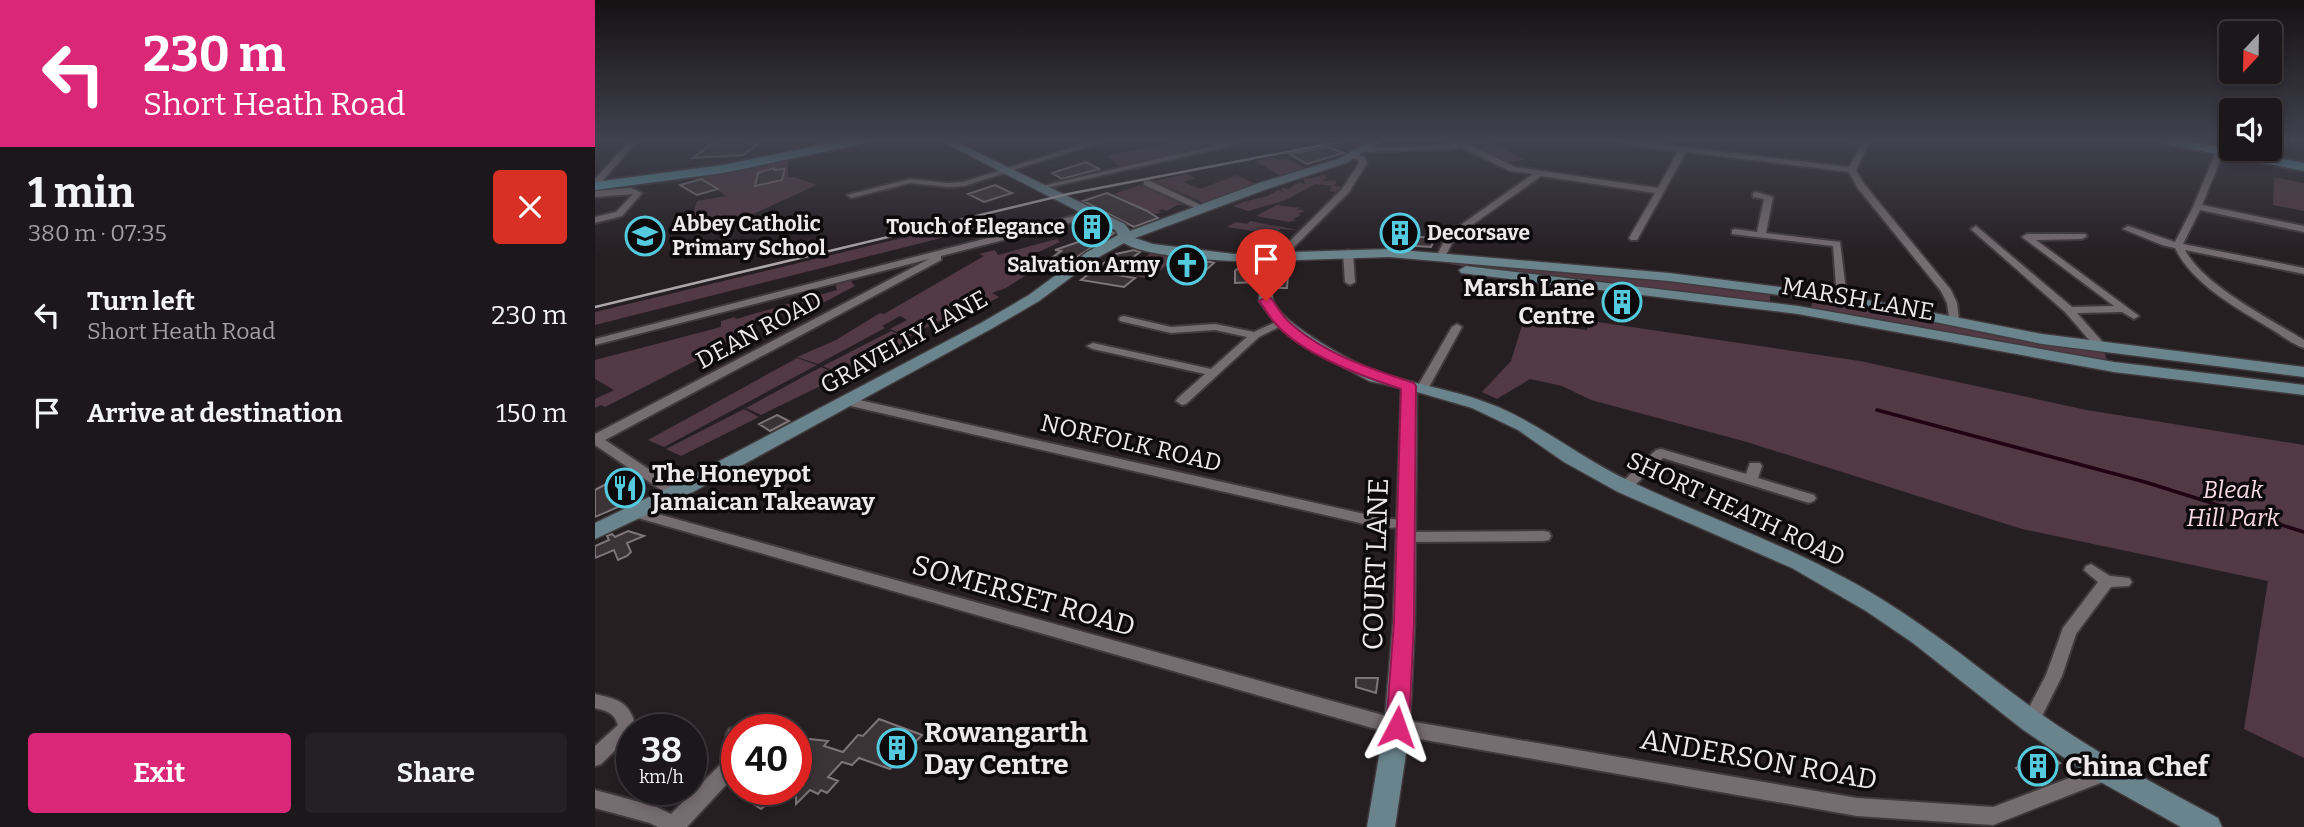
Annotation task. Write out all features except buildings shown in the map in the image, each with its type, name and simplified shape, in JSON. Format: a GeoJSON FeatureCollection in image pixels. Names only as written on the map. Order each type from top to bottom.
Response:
{"type":"FeatureCollection","features":[{"type":"Feature","properties":{"kind":"main road"},"geometry":{"type":"LineString","coordinates":[[595,185],[654,178]]}},
{"type":"Feature","properties":{"kind":"main road","name":"MARSH LANE"},"geometry":{"type":"LineString","coordinates":[[1022,178],[1120,227],[1125,232],[1125,237],[1133,243],[1153,248],[1228,258],[1260,259],[1348,253],[1405,254],[1657,276],[1842,299],[2101,347],[2304,372]]}},
{"type":"Feature","properties":{"kind":"main road","name":"GRAVELLY LANE"},"geometry":{"type":"LineString","coordinates":[[595,532],[636,513],[1021,306],[1092,256],[1125,237],[1289,178]]}},
{"type":"Feature","properties":{"kind":"main road","name":"MARSH LANE"},"geometry":{"type":"LineString","coordinates":[[1405,254],[1465,270],[1798,310],[2101,365],[2304,390]]}},
{"type":"Feature","properties":{"kind":"main road","name":"SHORT HEATH ROAD"},"geometry":{"type":"LineString","coordinates":[[1260,259],[1269,266],[1266,301],[1282,323],[1308,342],[1357,370],[1478,404],[1524,426],[1571,458],[1625,487],[1800,563],[1874,605],[1921,637],[2031,721],[2106,771],[2208,827]]}},
{"type":"Feature","properties":{"kind":"main road","name":"COURT LANE"},"geometry":{"type":"LineString","coordinates":[[1381,827],[1397,727],[1415,388]]}},
{"type":"Feature","properties":{"kind":"street"},"geometry":{"type":"LineString","coordinates":[[851,195],[910,181],[948,185],[964,184],[983,178]]}},
{"type":"Feature","properties":{"kind":"street"},"geometry":{"type":"LineString","coordinates":[[1042,187],[1083,178]]}},
{"type":"Feature","properties":{"kind":"street"},"geometry":{"type":"LineString","coordinates":[[1285,257],[1291,245],[1354,178]]}},
{"type":"Feature","properties":{"kind":"street"},"geometry":{"type":"LineString","coordinates":[[1441,257],[1451,236],[1534,178]]}},
{"type":"Feature","properties":{"kind":"street"},"geometry":{"type":"LineString","coordinates":[[1570,178],[1659,191]]}},
{"type":"Feature","properties":{"kind":"street"},"geometry":{"type":"LineString","coordinates":[[1635,238],[1667,178]]}},
{"type":"Feature","properties":{"kind":"street"},"geometry":{"type":"LineString","coordinates":[[1856,178],[1946,290],[1952,303],[1954,321]]}},
{"type":"Feature","properties":{"kind":"street"},"geometry":{"type":"LineString","coordinates":[[2209,178],[2178,245],[2181,255],[2203,277],[2304,345]]}},
{"type":"Feature","properties":{"kind":"street"},"geometry":{"type":"LineString","coordinates":[[1147,183],[1203,208]]}},
{"type":"Feature","properties":{"kind":"street"},"geometry":{"type":"LineString","coordinates":[[595,194],[631,190],[638,193],[619,214],[595,220]]}},
{"type":"Feature","properties":{"kind":"street"},"geometry":{"type":"LineString","coordinates":[[1756,195],[1769,197],[1761,235]]}},
{"type":"Feature","properties":{"kind":"street"},"geometry":{"type":"LineString","coordinates":[[2197,207],[2304,229]]}},
{"type":"Feature","properties":{"kind":"street"},"geometry":{"type":"LineString","coordinates":[[595,342],[1093,214]]}},
{"type":"Feature","properties":{"kind":"street"},"geometry":{"type":"LineString","coordinates":[[1975,229],[2069,310],[2101,347]]}},
{"type":"Feature","properties":{"kind":"street"},"geometry":{"type":"LineString","coordinates":[[2128,229],[2178,245],[2304,271]]}},
{"type":"Feature","properties":{"kind":"street"},"geometry":{"type":"LineString","coordinates":[[1735,232],[1837,244],[1842,299]]}},
{"type":"Feature","properties":{"kind":"street"},"geometry":{"type":"LineString","coordinates":[[2082,236],[2027,237],[2134,316]]}},
{"type":"Feature","properties":{"kind":"street"},"geometry":{"type":"LineString","coordinates":[[1348,253],[1350,282]]}},
{"type":"Feature","properties":{"kind":"street","name":"DEAN ROAD"},"geometry":{"type":"LineString","coordinates":[[596,439],[927,265],[937,259],[936,254]]}},
{"type":"Feature","properties":{"kind":"street"},"geometry":{"type":"LineString","coordinates":[[2069,310],[2124,309]]}},
{"type":"Feature","properties":{"kind":"street"},"geometry":{"type":"LineString","coordinates":[[1124,319],[1171,330],[1215,327],[1255,335]]}},
{"type":"Feature","properties":{"kind":"street"},"geometry":{"type":"LineString","coordinates":[[1182,401],[1255,335],[1282,323]]}},
{"type":"Feature","properties":{"kind":"street"},"geometry":{"type":"LineString","coordinates":[[1415,388],[1457,327]]}},
{"type":"Feature","properties":{"kind":"street"},"geometry":{"type":"LineString","coordinates":[[1093,346],[1215,373]]}},
{"type":"Feature","properties":{"kind":"street","name":"NORFOLK ROAD"},"geometry":{"type":"LineString","coordinates":[[846,401],[1406,530],[1544,536]]}},
{"type":"Feature","properties":{"kind":"street"},"geometry":{"type":"LineString","coordinates":[[596,439],[675,492]]}},
{"type":"Feature","properties":{"kind":"street"},"geometry":{"type":"LineString","coordinates":[[1625,487],[1661,453],[1809,498]]}},
{"type":"Feature","properties":{"kind":"street"},"geometry":{"type":"LineString","coordinates":[[1751,481],[1755,466]]}},
{"type":"Feature","properties":{"kind":"street","name":"SOMERSET ROAD"},"geometry":{"type":"LineString","coordinates":[[636,513],[1397,727]]}},
{"type":"Feature","properties":{"kind":"street"},"geometry":{"type":"LineString","coordinates":[[2031,721],[2054,676],[2069,632],[2116,581],[2091,570]]}},
{"type":"Feature","properties":{"kind":"street"},"geometry":{"type":"LineString","coordinates":[[595,701],[619,708],[628,727],[595,758]]}},
{"type":"Feature","properties":{"kind":"street","name":"ANDERSON ROAD"},"geometry":{"type":"LineString","coordinates":[[1397,727],[1871,808],[1993,816],[2106,771]]}},
{"type":"Feature","properties":{"kind":"street"},"geometry":{"type":"LineString","coordinates":[[595,799],[654,814],[675,826],[721,777]]}},
{"type":"Feature","properties":{"kind":"green space"},"geometry":{"type":"Polygon","coordinates":[[[700,178],[797,178],[817,185],[720,229],[687,233],[697,201],[726,196],[700,178]]]}},
{"type":"Feature","properties":{"kind":"green space"},"geometry":{"type":"Polygon","coordinates":[[[1194,178],[1184,182],[1200,189],[1230,178],[1242,178],[1257,185],[1204,203],[1154,181],[1194,178]]]}},
{"type":"Feature","properties":{"kind":"green space"},"geometry":{"type":"Polygon","coordinates":[[[1300,178],[1326,178],[1322,181],[1337,181],[1334,186],[1341,187],[1335,192],[1329,191],[1332,186],[1315,184],[1286,200],[1248,211],[1233,206],[1246,201],[1250,203],[1247,201],[1268,196],[1278,190],[1283,192],[1281,188],[1288,189],[1299,182],[1305,184],[1300,178]]]}},
{"type":"Feature","properties":{"kind":"green space"},"geometry":{"type":"Polygon","coordinates":[[[2274,178],[2304,183],[2304,211],[2273,205],[2274,178]]]}},
{"type":"Feature","properties":{"kind":"green space"},"geometry":{"type":"Polygon","coordinates":[[[1140,185],[1184,205],[1177,205],[1167,211],[1162,209],[1158,211],[1162,213],[1154,214],[1114,194],[1140,185]]]}},
{"type":"Feature","properties":{"kind":"green space"},"geometry":{"type":"Polygon","coordinates":[[[1277,205],[1305,211],[1293,219],[1296,220],[1289,222],[1256,216],[1277,205]]]}},
{"type":"Feature","properties":{"kind":"green space"},"geometry":{"type":"Polygon","coordinates":[[[989,217],[993,222],[981,228],[595,325],[595,312],[989,217]]]}},
{"type":"Feature","properties":{"kind":"green space"},"geometry":{"type":"Polygon","coordinates":[[[1250,221],[1298,230],[1280,229],[1279,231],[1284,232],[1274,235],[1280,237],[1270,239],[1275,241],[1257,239],[1263,234],[1259,232],[1227,227],[1236,222],[1247,224],[1250,221]]]}},
{"type":"Feature","properties":{"kind":"green space"},"geometry":{"type":"Polygon","coordinates":[[[1057,239],[1060,242],[1019,261],[1042,265],[1006,288],[992,293],[999,297],[984,305],[976,302],[908,337],[890,329],[907,320],[900,316],[882,326],[885,328],[818,364],[797,357],[836,340],[880,313],[884,314],[984,256],[979,254],[995,250],[998,255],[1057,239]]]}},
{"type":"Feature","properties":{"kind":"green space"},"geometry":{"type":"Polygon","coordinates":[[[1152,252],[1178,256],[1150,279],[1125,274],[1152,252]]]}},
{"type":"Feature","properties":{"kind":"green space"},"geometry":{"type":"Polygon","coordinates":[[[1450,261],[1629,275],[1770,293],[1770,302],[1766,304],[1493,272],[1450,264],[1450,261]]]}},
{"type":"Feature","properties":{"kind":"green space"},"geometry":{"type":"Polygon","coordinates":[[[850,280],[855,286],[815,307],[808,305],[742,329],[750,333],[605,407],[601,405],[595,408],[595,399],[614,390],[595,379],[595,360],[721,327],[721,321],[837,290],[835,284],[850,280]]]}},
{"type":"Feature","properties":{"kind":"green space"},"geometry":{"type":"Polygon","coordinates":[[[1813,297],[2104,351],[2108,363],[1811,309],[1813,297]]]}},
{"type":"Feature","properties":{"kind":"green space","name":"Bleak Hill Park"},"geometry":{"type":"Polygon","coordinates":[[[1523,322],[1587,330],[1589,323],[1598,322],[1860,361],[2087,410],[2304,445],[2304,758],[2244,729],[2268,581],[2022,529],[1747,442],[1591,400],[1562,386],[1530,379],[1497,399],[1482,392],[1511,361],[1523,322]]]}},
{"type":"Feature","properties":{"kind":"green space"},"geometry":{"type":"Polygon","coordinates":[[[891,331],[913,340],[842,375],[823,366],[891,331]]]}},
{"type":"Feature","properties":{"kind":"green space"},"geometry":{"type":"Polygon","coordinates":[[[797,358],[817,365],[664,447],[648,440],[797,358]]]}},
{"type":"Feature","properties":{"kind":"green space"},"geometry":{"type":"Polygon","coordinates":[[[821,367],[841,376],[761,415],[746,408],[821,367]]]}},
{"type":"Feature","properties":{"kind":"green space"},"geometry":{"type":"Polygon","coordinates":[[[744,409],[759,417],[681,456],[666,449],[744,409]]]}},
{"type":"Feature","properties":{"kind":"waterway"},"geometry":{"type":"LineString","coordinates":[[1877,410],[2145,482],[2304,532]]}},
{"type":"Feature","properties":{"kind":"railway"},"geometry":{"type":"LineString","coordinates":[[595,307],[1068,194],[1153,178]]}},
{"type":"Feature","properties":{"kind":"place","name":"Touch of Elegance"},"geometry":{"type":"Point","coordinates":[1092,227]}},
{"type":"Feature","properties":{"kind":"place","name":"Decorsave"},"geometry":{"type":"Point","coordinates":[1400,233]}},
{"type":"Feature","properties":{"kind":"place","name":"Abbey Catholic Primary School"},"geometry":{"type":"Point","coordinates":[645,236]}},
{"type":"Feature","properties":{"kind":"place","name":"Salvation Army"},"geometry":{"type":"Point","coordinates":[1187,265]}},
{"type":"Feature","properties":{"kind":"place","name":"Marsh Lane Centre"},"geometry":{"type":"Point","coordinates":[1622,302]}},
{"type":"Feature","properties":{"kind":"place","name":"The Honeypot Jamaican Takeaway"},"geometry":{"type":"Point","coordinates":[625,488]}},
{"type":"Feature","properties":{"kind":"place","name":"Rowangarth Day Centre"},"geometry":{"type":"Point","coordinates":[897,748]}},
{"type":"Feature","properties":{"kind":"place","name":"China Chef"},"geometry":{"type":"Point","coordinates":[2038,766]}},
{"type":"Feature","properties":{"kind":"route"},"geometry":{"type":"LineString","coordinates":[[1266,301],[1282,323],[1308,342],[1357,370],[1409,386],[1404,622],[1397,727]]}}]}
